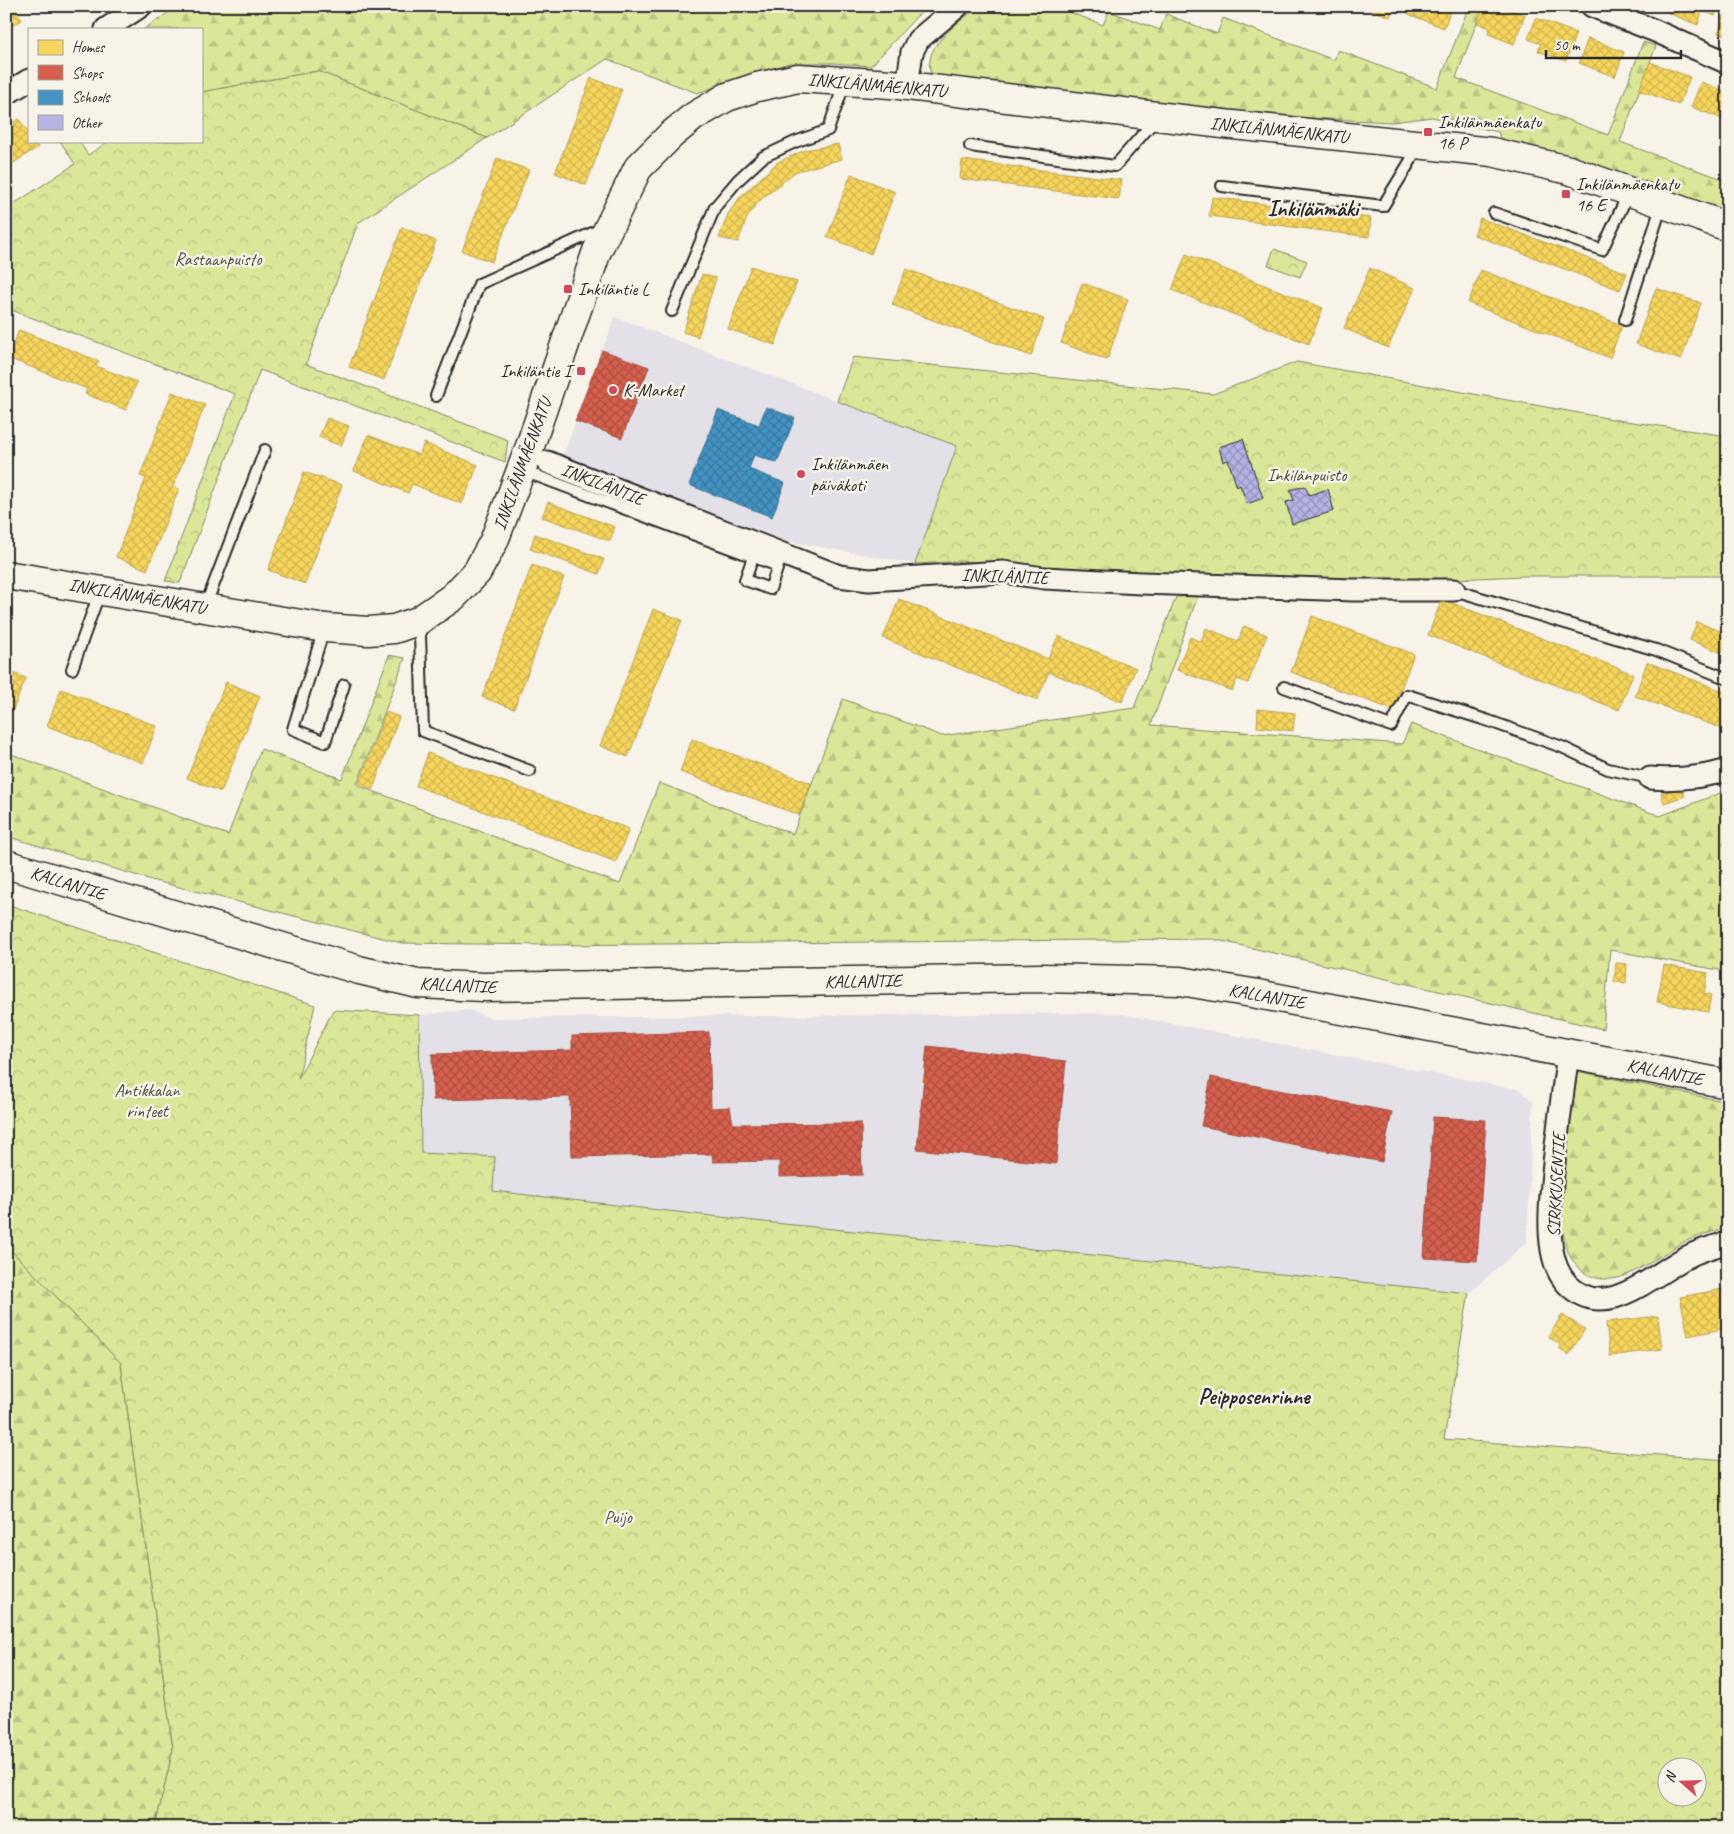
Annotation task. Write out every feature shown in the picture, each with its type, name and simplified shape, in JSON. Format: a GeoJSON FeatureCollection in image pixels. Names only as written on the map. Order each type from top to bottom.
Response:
{"type":"FeatureCollection","features":[{"type":"Feature","properties":{"kind":"street"},"geometry":{"type":"LineString","coordinates":[[108,28],[141,6]]}},
{"type":"Feature","properties":{"kind":"street"},"geometry":{"type":"LineString","coordinates":[[907,86],[912,52],[918,40],[958,6]]}},
{"type":"Feature","properties":{"kind":"street"},"geometry":{"type":"LineString","coordinates":[[1592,6],[1728,63]]}},
{"type":"Feature","properties":{"kind":"street","name":"INKILÄNMÄENKATU"},"geometry":{"type":"LineString","coordinates":[[6,575],[324,628],[368,631],[394,629],[418,621],[453,597],[477,572],[494,541],[529,449],[597,251],[638,168],[671,135],[693,117],[727,97],[757,87],[798,78],[907,86],[1159,117],[1492,152],[1533,160],[1569,170],[1728,228]]}},
{"type":"Feature","properties":{"kind":"street"},"geometry":{"type":"LineString","coordinates":[[6,94],[28,81]]}},
{"type":"Feature","properties":{"kind":"street","name":"INKILÄNTIE"},"geometry":{"type":"LineString","coordinates":[[547,462],[838,576],[869,580],[1003,572],[1044,578],[1265,588],[1454,590]]}},
{"type":"Feature","properties":{"kind":"street"},"geometry":{"type":"LineString","coordinates":[[1650,778],[1676,780],[1704,777],[1728,770]]}},
{"type":"Feature","properties":{"kind":"street","name":"KALLANTIE"},"geometry":{"type":"LineString","coordinates":[[6,864],[286,949],[418,984],[484,987],[1041,978],[1180,981],[1252,993],[1728,1084]]}},
{"type":"Feature","properties":{"kind":"street","name":"SIRKKUSENTIE"},"geometry":{"type":"LineString","coordinates":[[1568,1054],[1551,1195],[1551,1236],[1557,1267],[1563,1280],[1573,1291],[1586,1297],[1598,1299],[1615,1297],[1686,1257],[1728,1243]]}},
{"type":"Feature","properties":{"kind":"lane"},"geometry":{"type":"LineString","coordinates":[[672,310],[715,207],[738,180],[764,157],[795,142],[828,130],[845,80]]}},
{"type":"Feature","properties":{"kind":"lane"},"geometry":{"type":"LineString","coordinates":[[970,146],[1116,166],[1159,117]]}},
{"type":"Feature","properties":{"kind":"lane"},"geometry":{"type":"LineString","coordinates":[[1222,186],[1383,206],[1411,160],[1415,144]]}},
{"type":"Feature","properties":{"kind":"lane"},"geometry":{"type":"LineString","coordinates":[[1494,213],[1602,250],[1630,191]]}},
{"type":"Feature","properties":{"kind":"lane"},"geometry":{"type":"LineString","coordinates":[[1625,320],[1662,203]]}},
{"type":"Feature","properties":{"kind":"lane"},"geometry":{"type":"LineString","coordinates":[[436,396],[479,284],[609,225]]}},
{"type":"Feature","properties":{"kind":"lane"},"geometry":{"type":"LineString","coordinates":[[205,608],[265,450]]}},
{"type":"Feature","properties":{"kind":"lane"},"geometry":{"type":"LineString","coordinates":[[520,470],[754,557]]}},
{"type":"Feature","properties":{"kind":"lane"},"geometry":{"type":"LineString","coordinates":[[72,669],[101,590]]}},
{"type":"Feature","properties":{"kind":"lane"},"geometry":{"type":"LineString","coordinates":[[1454,590],[1656,650],[1728,678]]}},
{"type":"Feature","properties":{"kind":"lane"},"geometry":{"type":"LineString","coordinates":[[418,621],[423,731],[530,771]]}},
{"type":"Feature","properties":{"kind":"lane"},"geometry":{"type":"LineString","coordinates":[[324,628],[293,729],[325,742],[344,684]]}},
{"type":"Feature","properties":{"kind":"lane"},"geometry":{"type":"LineString","coordinates":[[1284,687],[1391,726],[1407,696],[1489,721],[1562,747],[1608,769],[1650,778]]}},
{"type":"Feature","properties":{"kind":"shaded area","name":"Inkilänmäen päiväkoti"},"geometry":{"type":"Polygon","coordinates":[[[615,317],[957,446],[915,564],[787,541],[644,502],[558,469],[615,317]]]}},
{"type":"Feature","properties":{"kind":"shaded area"},"geometry":{"type":"Polygon","coordinates":[[[469,1010],[491,1018],[1116,1013],[1521,1090],[1533,1102],[1527,1242],[1469,1293],[764,1222],[493,1191],[494,1157],[421,1153],[419,1015],[469,1010]]]}},
{"type":"Feature","properties":{"kind":"green space"},"geometry":{"type":"Polygon","coordinates":[[[178,6],[931,6],[917,16],[871,66],[833,63],[789,63],[697,93],[607,59],[487,138],[318,71],[202,92],[202,28],[145,28],[178,6]]]}},
{"type":"Feature","properties":{"kind":"green space"},"geometry":{"type":"Polygon","coordinates":[[[980,6],[1054,6],[1103,25],[1109,11],[1160,30],[1166,14],[1217,34],[1223,18],[1334,60],[1338,50],[1437,88],[1469,6],[1483,6],[1456,78],[1608,135],[1643,42],[1656,46],[1620,142],[1728,181],[1728,220],[1589,162],[1501,140],[1498,132],[1432,117],[1392,122],[1310,118],[940,79],[930,72],[932,52],[950,30],[980,6]]]}},
{"type":"Feature","properties":{"kind":"green space","name":"Rastaanpuisto"},"geometry":{"type":"Polygon","coordinates":[[[318,71],[487,138],[358,223],[306,364],[508,440],[505,462],[260,370],[180,583],[165,581],[235,394],[6,308],[6,209],[75,164],[61,142],[80,142],[88,155],[108,142],[202,142],[202,92],[318,71]]]}},
{"type":"Feature","properties":{"kind":"green space"},"geometry":{"type":"Polygon","coordinates":[[[1274,249],[1307,261],[1300,277],[1268,265],[1274,249]]]}},
{"type":"Feature","properties":{"kind":"green space","name":"Inkilänpuisto"},"geometry":{"type":"Polygon","coordinates":[[[853,357],[1213,394],[1297,362],[1612,419],[1728,436],[1728,576],[1523,576],[1291,586],[961,561],[915,564],[957,446],[837,401],[853,357]]]}},
{"type":"Feature","properties":{"kind":"green space"},"geometry":{"type":"Polygon","coordinates":[[[1198,596],[1151,725],[1402,744],[1411,724],[1660,816],[1728,790],[1728,952],[1726,952],[1724,971],[1610,950],[1603,1029],[1213,939],[549,945],[402,943],[155,881],[6,836],[6,752],[228,835],[261,749],[342,779],[389,655],[405,658],[357,785],[620,884],[659,783],[793,834],[843,699],[942,736],[1134,708],[1176,597],[1198,596]]]}},
{"type":"Feature","properties":{"kind":"green space","name":"Puijo"},"geometry":{"type":"Polygon","coordinates":[[[6,904],[315,1005],[298,1079],[333,1010],[419,1015],[421,1153],[495,1157],[493,1191],[764,1222],[1469,1293],[1444,1439],[1728,1460],[1728,1828],[155,1828],[173,1749],[121,1363],[6,1245],[6,904]]]}},
{"type":"Feature","properties":{"kind":"green space"},"geometry":{"type":"Polygon","coordinates":[[[1576,1071],[1728,1102],[1728,1228],[1684,1242],[1638,1270],[1617,1278],[1598,1278],[1587,1274],[1579,1268],[1567,1249],[1561,1209],[1564,1161],[1576,1071]]]}},
{"type":"Feature","properties":{"kind":"green space"},"geometry":{"type":"Polygon","coordinates":[[[6,1245],[121,1363],[173,1749],[155,1828],[6,1828],[6,1245]]]}},
{"type":"Feature","properties":{"kind":"building: Homes"},"geometry":{"type":"Polygon","coordinates":[[[6,6],[13,6],[22,20],[6,29],[6,6]]]}},
{"type":"Feature","properties":{"kind":"building: Homes"},"geometry":{"type":"Polygon","coordinates":[[[1361,6],[1394,6],[1390,17],[1361,6]]]}},
{"type":"Feature","properties":{"kind":"building: Homes"},"geometry":{"type":"Polygon","coordinates":[[[1411,6],[1452,6],[1444,28],[1408,14],[1411,6]]]}},
{"type":"Feature","properties":{"kind":"building: Homes"},"geometry":{"type":"Polygon","coordinates":[[[1483,6],[1501,6],[1525,15],[1514,44],[1488,34],[1490,28],[1477,23],[1483,6]]]}},
{"type":"Feature","properties":{"kind":"building: Homes"},"geometry":{"type":"Polygon","coordinates":[[[1671,6],[1718,6],[1715,16],[1702,11],[1698,25],[1668,13],[1671,6]]]}},
{"type":"Feature","properties":{"kind":"building: Homes"},"geometry":{"type":"Polygon","coordinates":[[[1728,7],[1728,36],[1718,33],[1728,7]]]}},
{"type":"Feature","properties":{"kind":"building: Homes"},"geometry":{"type":"Polygon","coordinates":[[[1536,18],[1576,33],[1566,61],[1538,51],[1541,44],[1528,39],[1536,18]]]}},
{"type":"Feature","properties":{"kind":"building: Homes"},"geometry":{"type":"Polygon","coordinates":[[[1588,38],[1624,52],[1615,77],[1579,63],[1588,38]]]}},
{"type":"Feature","properties":{"kind":"building: Homes"},"geometry":{"type":"Polygon","coordinates":[[[1650,62],[1690,77],[1679,105],[1639,90],[1650,62]]]}},
{"type":"Feature","properties":{"kind":"building: Homes"},"geometry":{"type":"Polygon","coordinates":[[[591,78],[622,89],[586,185],[555,173],[591,78]]]}},
{"type":"Feature","properties":{"kind":"building: Homes"},"geometry":{"type":"Polygon","coordinates":[[[1701,82],[1728,92],[1728,121],[1691,107],[1701,82]]]}},
{"type":"Feature","properties":{"kind":"building: Homes"},"geometry":{"type":"Polygon","coordinates":[[[19,119],[28,132],[28,142],[35,142],[38,147],[6,168],[6,127],[19,119]]]}},
{"type":"Feature","properties":{"kind":"building: Homes"},"geometry":{"type":"Polygon","coordinates":[[[838,144],[842,159],[795,172],[758,202],[747,218],[738,242],[719,238],[728,214],[740,197],[778,162],[805,150],[838,144]]]}},
{"type":"Feature","properties":{"kind":"building: Homes"},"geometry":{"type":"Polygon","coordinates":[[[497,158],[529,170],[492,262],[462,251],[497,158]]]}},
{"type":"Feature","properties":{"kind":"building: Homes"},"geometry":{"type":"Polygon","coordinates":[[[962,160],[1122,180],[1119,199],[960,179],[962,160]]]}},
{"type":"Feature","properties":{"kind":"building: Homes"},"geometry":{"type":"Polygon","coordinates":[[[851,174],[895,192],[871,254],[827,237],[851,174]]]}},
{"type":"Feature","properties":{"kind":"building: Homes"},"geometry":{"type":"Polygon","coordinates":[[[1212,197],[1371,218],[1369,237],[1209,216],[1212,197]]]}},
{"type":"Feature","properties":{"kind":"building: Homes"},"geometry":{"type":"Polygon","coordinates":[[[1480,218],[1627,273],[1620,290],[1474,235],[1480,218]]]}},
{"type":"Feature","properties":{"kind":"building: Homes"},"geometry":{"type":"Polygon","coordinates":[[[402,227],[436,241],[384,380],[349,367],[402,227]]]}},
{"type":"Feature","properties":{"kind":"building: Homes"},"geometry":{"type":"Polygon","coordinates":[[[1186,254],[1323,308],[1309,344],[1172,290],[1186,254]]]}},
{"type":"Feature","properties":{"kind":"building: Homes"},"geometry":{"type":"Polygon","coordinates":[[[751,266],[797,282],[775,345],[728,329],[751,266]]]}},
{"type":"Feature","properties":{"kind":"building: Homes"},"geometry":{"type":"Polygon","coordinates":[[[1370,268],[1415,288],[1388,348],[1344,328],[1370,268]]]}},
{"type":"Feature","properties":{"kind":"building: Homes"},"geometry":{"type":"Polygon","coordinates":[[[906,269],[1044,319],[1031,356],[892,305],[906,269]]]}},
{"type":"Feature","properties":{"kind":"building: Homes"},"geometry":{"type":"Polygon","coordinates":[[[1481,270],[1622,325],[1610,358],[1468,303],[1481,270]]]}},
{"type":"Feature","properties":{"kind":"building: Homes"},"geometry":{"type":"Polygon","coordinates":[[[702,274],[716,278],[698,337],[683,332],[702,274]]]}},
{"type":"Feature","properties":{"kind":"building: Homes"},"geometry":{"type":"Polygon","coordinates":[[[1082,283],[1128,299],[1107,360],[1061,343],[1082,283]]]}},
{"type":"Feature","properties":{"kind":"building: Homes"},"geometry":{"type":"Polygon","coordinates":[[[1656,288],[1701,303],[1681,360],[1636,344],[1656,288]]]}},
{"type":"Feature","properties":{"kind":"building: Homes"},"geometry":{"type":"Polygon","coordinates":[[[19,330],[99,361],[96,366],[137,382],[126,410],[85,394],[87,389],[8,358],[19,330]]]}},
{"type":"Feature","properties":{"kind":"building: Homes"},"geometry":{"type":"Polygon","coordinates":[[[172,392],[205,405],[173,487],[179,489],[147,570],[116,557],[146,478],[140,476],[172,392]]]}},
{"type":"Feature","properties":{"kind":"building: Homes"},"geometry":{"type":"Polygon","coordinates":[[[327,418],[349,426],[341,446],[319,437],[327,418]]]}},
{"type":"Feature","properties":{"kind":"building: Homes"},"geometry":{"type":"Polygon","coordinates":[[[368,435],[419,455],[424,443],[478,465],[462,504],[412,484],[408,493],[354,471],[368,435]]]}},
{"type":"Feature","properties":{"kind":"building: Homes"},"geometry":{"type":"Polygon","coordinates":[[[304,472],[342,485],[305,584],[268,570],[304,472]]]}},
{"type":"Feature","properties":{"kind":"building: Homes"},"geometry":{"type":"Polygon","coordinates":[[[548,502],[615,527],[610,541],[542,517],[548,502]]]}},
{"type":"Feature","properties":{"kind":"building: Homes"},"geometry":{"type":"Polygon","coordinates":[[[535,534],[604,559],[599,574],[530,549],[535,534]]]}},
{"type":"Feature","properties":{"kind":"building: Homes"},"geometry":{"type":"Polygon","coordinates":[[[532,565],[564,577],[514,709],[482,697],[532,565]]]}},
{"type":"Feature","properties":{"kind":"building: Homes"},"geometry":{"type":"Polygon","coordinates":[[[899,599],[1048,659],[1058,636],[1136,668],[1122,702],[1049,672],[1037,700],[883,638],[899,599]]]}},
{"type":"Feature","properties":{"kind":"building: Homes"},"geometry":{"type":"Polygon","coordinates":[[[1442,599],[1633,674],[1619,710],[1428,635],[1442,599]]]}},
{"type":"Feature","properties":{"kind":"building: Homes"},"geometry":{"type":"Polygon","coordinates":[[[653,609],[682,620],[628,757],[600,746],[653,609]]]}},
{"type":"Feature","properties":{"kind":"building: Homes"},"geometry":{"type":"Polygon","coordinates":[[[1312,616],[1414,654],[1393,710],[1291,672],[1312,616]]]}},
{"type":"Feature","properties":{"kind":"building: Homes"},"geometry":{"type":"Polygon","coordinates":[[[1697,622],[1728,634],[1728,640],[1722,653],[1690,640],[1697,622]]]}},
{"type":"Feature","properties":{"kind":"building: Homes"},"geometry":{"type":"Polygon","coordinates":[[[1244,626],[1267,635],[1248,683],[1237,679],[1232,691],[1177,670],[1190,637],[1201,642],[1206,628],[1238,641],[1244,626]]]}},
{"type":"Feature","properties":{"kind":"building: Homes"},"geometry":{"type":"Polygon","coordinates":[[[1647,662],[1728,693],[1728,731],[1635,696],[1647,662]]]}},
{"type":"Feature","properties":{"kind":"building: Homes"},"geometry":{"type":"Polygon","coordinates":[[[6,670],[26,678],[12,712],[6,710],[6,670]]]}},
{"type":"Feature","properties":{"kind":"building: Homes"},"geometry":{"type":"Polygon","coordinates":[[[226,682],[260,696],[221,792],[187,778],[226,682]]]}},
{"type":"Feature","properties":{"kind":"building: Homes"},"geometry":{"type":"Polygon","coordinates":[[[61,689],[157,726],[143,763],[47,726],[61,689]]]}},
{"type":"Feature","properties":{"kind":"building: Homes"},"geometry":{"type":"Polygon","coordinates":[[[1258,709],[1295,713],[1293,731],[1257,727],[1258,709]]]}},
{"type":"Feature","properties":{"kind":"building: Homes"},"geometry":{"type":"Polygon","coordinates":[[[386,712],[399,717],[373,789],[359,784],[386,712]]]}},
{"type":"Feature","properties":{"kind":"building: Homes"},"geometry":{"type":"Polygon","coordinates":[[[692,739],[811,783],[799,815],[680,772],[692,739]]]}},
{"type":"Feature","properties":{"kind":"building: Homes"},"geometry":{"type":"Polygon","coordinates":[[[428,753],[629,829],[616,862],[416,786],[428,753]]]}},
{"type":"Feature","properties":{"kind":"building: Homes"},"geometry":{"type":"Polygon","coordinates":[[[1681,787],[1685,796],[1664,803],[1661,793],[1681,787]]]}},
{"type":"Feature","properties":{"kind":"building: Homes"},"geometry":{"type":"Polygon","coordinates":[[[1616,963],[1627,964],[1626,983],[1614,982],[1616,963]]]}},
{"type":"Feature","properties":{"kind":"building: Homes"},"geometry":{"type":"Polygon","coordinates":[[[1664,965],[1708,973],[1704,993],[1711,995],[1708,1012],[1657,1002],[1664,965]]]}},
{"type":"Feature","properties":{"kind":"building: Homes"},"geometry":{"type":"Polygon","coordinates":[[[1728,1288],[1728,1328],[1688,1336],[1680,1297],[1728,1288]]]}},
{"type":"Feature","properties":{"kind":"building: Homes"},"geometry":{"type":"Polygon","coordinates":[[[1562,1315],[1585,1329],[1569,1355],[1559,1348],[1560,1344],[1548,1337],[1562,1315]]]}},
{"type":"Feature","properties":{"kind":"building: Homes"},"geometry":{"type":"Polygon","coordinates":[[[1658,1316],[1662,1349],[1610,1356],[1606,1322],[1658,1316]]]}},
{"type":"Feature","properties":{"kind":"building: Shops","name":"K-Market"},"geometry":{"type":"Polygon","coordinates":[[[602,350],[649,367],[622,438],[575,421],[602,350]]]}},
{"type":"Feature","properties":{"kind":"building: Shops"},"geometry":{"type":"Polygon","coordinates":[[[709,1032],[711,1108],[730,1107],[733,1124],[861,1123],[862,1175],[779,1177],[779,1161],[713,1162],[712,1154],[572,1157],[570,1097],[433,1100],[432,1054],[572,1050],[572,1036],[709,1032]]]}},
{"type":"Feature","properties":{"kind":"building: Shops"},"geometry":{"type":"Polygon","coordinates":[[[927,1046],[1066,1061],[1056,1164],[917,1149],[927,1046]]]}},
{"type":"Feature","properties":{"kind":"building: Shops"},"geometry":{"type":"Polygon","coordinates":[[[1211,1077],[1392,1112],[1382,1162],[1201,1126],[1211,1077]]]}},
{"type":"Feature","properties":{"kind":"building: Shops"},"geometry":{"type":"Polygon","coordinates":[[[1433,1117],[1486,1120],[1477,1261],[1424,1258],[1433,1117]]]}},
{"type":"Feature","properties":{"kind":"building: Schools","name":"Inkilänmäen päiväkoti"},"geometry":{"type":"Polygon","coordinates":[[[766,407],[795,418],[777,463],[754,455],[749,469],[785,483],[772,517],[689,485],[718,410],[759,425],[766,407]]]}},
{"type":"Feature","properties":{"kind":"building: Other"},"geometry":{"type":"Polygon","coordinates":[[[1243,439],[1263,498],[1247,504],[1240,485],[1237,487],[1228,460],[1223,462],[1219,447],[1243,439]]]}},
{"type":"Feature","properties":{"kind":"building: Other"},"geometry":{"type":"Polygon","coordinates":[[[1305,486],[1309,495],[1328,489],[1334,511],[1292,524],[1286,502],[1294,500],[1290,490],[1305,486]]]}},
{"type":"Feature","properties":{"kind":"place","name":"Inkilänmäenkatu 16 P"},"geometry":{"type":"Point","coordinates":[1428,132]}},
{"type":"Feature","properties":{"kind":"place","name":"Inkilänmäenkatu 16 E"},"geometry":{"type":"Point","coordinates":[1566,194]}},
{"type":"Feature","properties":{"kind":"place","name":"Inkiläntie L"},"geometry":{"type":"Point","coordinates":[568,289]}},
{"type":"Feature","properties":{"kind":"place","name":"Inkiläntie I"},"geometry":{"type":"Point","coordinates":[581,371]}},
{"type":"Feature","properties":{"kind":"place","name":"K-Market"},"geometry":{"type":"Point","coordinates":[613,390]}},
{"type":"Feature","properties":{"kind":"place","name":"Inkilänmäen päiväkoti"},"geometry":{"type":"Point","coordinates":[801,474]}},
{"type":"Feature","properties":{"kind":"district","name":"Inkilänmäki"},"geometry":{"type":"Point","coordinates":[1313,208]}},
{"type":"Feature","properties":{"kind":"district","name":"Peipposenrinne"},"geometry":{"type":"Point","coordinates":[1254,1396]}},
{"type":"Feature","properties":{"kind":"park label","name":"Antikkalan rinteet"},"geometry":{"type":"Point","coordinates":[147,1100]}}]}
